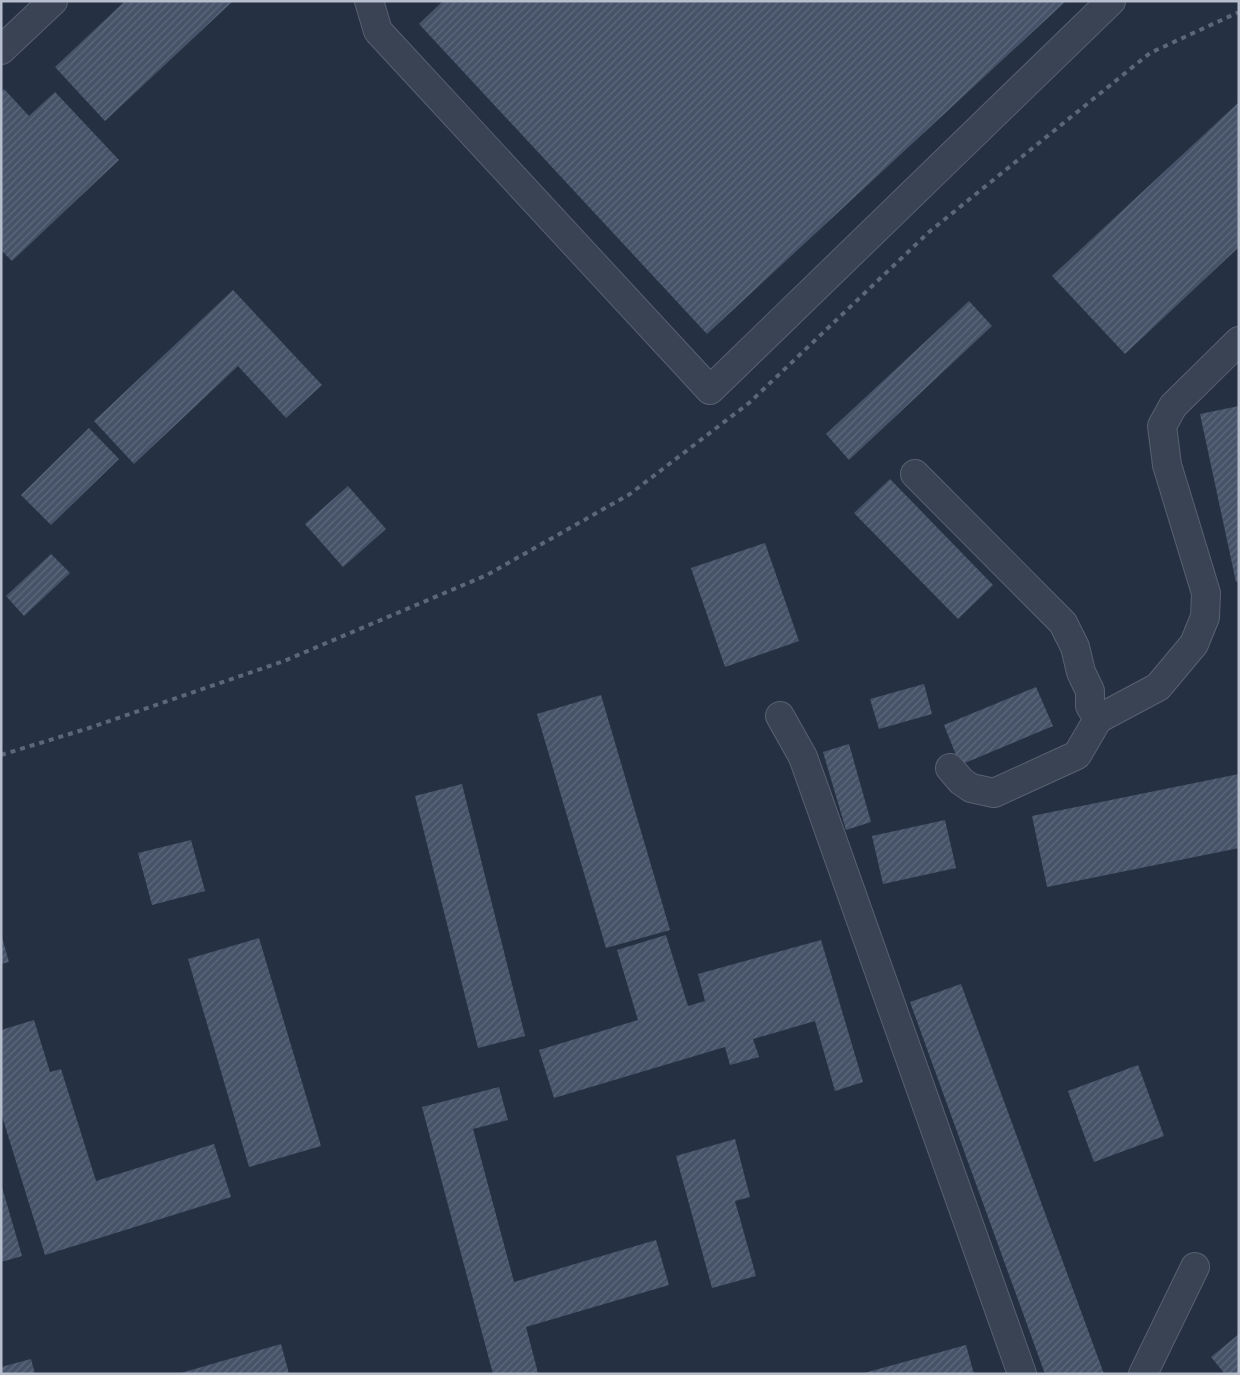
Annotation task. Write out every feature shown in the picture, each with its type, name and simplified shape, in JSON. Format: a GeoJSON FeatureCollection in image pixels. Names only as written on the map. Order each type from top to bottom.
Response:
{"type":"FeatureCollection","features":[{"type":"Feature","properties":{"kind":"lane"},"geometry":{"type":"LineString","coordinates":[[1,50],[52,1]]}},
{"type":"Feature","properties":{"kind":"lane"},"geometry":{"type":"LineString","coordinates":[[369,1],[378,31],[710,390],[1111,1]]}},
{"type":"Feature","properties":{"kind":"lane"},"geometry":{"type":"LineString","coordinates":[[950,768],[961,781],[971,788],[994,793],[1077,755],[1098,719],[1158,687],[1194,644],[1205,617],[1206,593],[1167,465],[1162,426],[1173,406],[1239,341]]}},
{"type":"Feature","properties":{"kind":"lane"},"geometry":{"type":"LineString","coordinates":[[915,474],[1062,623],[1075,646],[1081,672],[1090,691],[1090,706],[1098,719]]}},
{"type":"Feature","properties":{"kind":"lane"},"geometry":{"type":"LineString","coordinates":[[780,716],[803,757],[1022,1374]]}},
{"type":"Feature","properties":{"kind":"lane"},"geometry":{"type":"LineString","coordinates":[[1142,1374],[1195,1266]]}},
{"type":"Feature","properties":{"kind":"building"},"geometry":{"type":"Polygon","coordinates":[[[125,1],[233,1],[105,121],[55,67],[125,1]]]}},
{"type":"Feature","properties":{"kind":"building"},"geometry":{"type":"Polygon","coordinates":[[[443,1],[1066,1],[707,334],[419,24],[443,1]]]}},
{"type":"Feature","properties":{"kind":"building"},"geometry":{"type":"Polygon","coordinates":[[[4,89],[29,116],[55,92],[119,160],[12,261],[1,250],[1,92],[4,89]]]}},
{"type":"Feature","properties":{"kind":"building"},"geometry":{"type":"Polygon","coordinates":[[[1239,102],[1239,247],[1125,354],[1052,276],[1239,102]]]}},
{"type":"Feature","properties":{"kind":"building"},"geometry":{"type":"Polygon","coordinates":[[[233,290],[322,385],[286,418],[238,366],[134,464],[94,421],[233,290]]]}},
{"type":"Feature","properties":{"kind":"building"},"geometry":{"type":"Polygon","coordinates":[[[969,301],[992,326],[849,460],[826,434],[969,301]]]}},
{"type":"Feature","properties":{"kind":"building"},"geometry":{"type":"Polygon","coordinates":[[[1239,406],[1239,581],[1236,582],[1200,414],[1239,406]]]}},
{"type":"Feature","properties":{"kind":"building"},"geometry":{"type":"Polygon","coordinates":[[[89,428],[119,459],[51,525],[21,495],[89,428]]]}},
{"type":"Feature","properties":{"kind":"building"},"geometry":{"type":"Polygon","coordinates":[[[890,479],[993,585],[958,619],[854,513],[890,479]]]}},
{"type":"Feature","properties":{"kind":"building"},"geometry":{"type":"Polygon","coordinates":[[[348,486],[386,529],[343,567],[305,524],[348,486]]]}},
{"type":"Feature","properties":{"kind":"building"},"geometry":{"type":"Polygon","coordinates":[[[765,543],[799,641],[725,667],[691,568],[765,543]]]}},
{"type":"Feature","properties":{"kind":"building"},"geometry":{"type":"Polygon","coordinates":[[[51,554],[70,573],[24,616],[6,596],[51,554]]]}},
{"type":"Feature","properties":{"kind":"building"},"geometry":{"type":"Polygon","coordinates":[[[924,684],[932,714],[879,729],[870,699],[924,684]]]}},
{"type":"Feature","properties":{"kind":"building"},"geometry":{"type":"Polygon","coordinates":[[[1036,687],[1053,726],[960,765],[944,725],[1036,687]]]}},
{"type":"Feature","properties":{"kind":"building"},"geometry":{"type":"Polygon","coordinates":[[[601,695],[670,930],[606,948],[537,714],[601,695]]]}},
{"type":"Feature","properties":{"kind":"building"},"geometry":{"type":"Polygon","coordinates":[[[849,744],[871,822],[846,830],[823,752],[849,744]]]}},
{"type":"Feature","properties":{"kind":"building"},"geometry":{"type":"Polygon","coordinates":[[[1239,774],[1239,848],[1047,887],[1032,816],[1239,774]]]}},
{"type":"Feature","properties":{"kind":"building"},"geometry":{"type":"Polygon","coordinates":[[[462,784],[525,1036],[478,1048],[415,796],[462,784]]]}},
{"type":"Feature","properties":{"kind":"building"},"geometry":{"type":"Polygon","coordinates":[[[945,820],[956,868],[883,884],[872,836],[945,820]]]}},
{"type":"Feature","properties":{"kind":"building"},"geometry":{"type":"Polygon","coordinates":[[[191,840],[205,891],[152,905],[138,853],[191,840]]]}},
{"type":"Feature","properties":{"kind":"building"},"geometry":{"type":"Polygon","coordinates":[[[1,934],[9,962],[1,964],[1,934]]]}},
{"type":"Feature","properties":{"kind":"building"},"geometry":{"type":"Polygon","coordinates":[[[666,935],[688,1006],[705,1001],[698,974],[821,940],[863,1082],[835,1091],[815,1021],[753,1039],[759,1057],[730,1065],[725,1047],[554,1098],[539,1050],[638,1020],[617,950],[666,935]]]}},
{"type":"Feature","properties":{"kind":"building"},"geometry":{"type":"Polygon","coordinates":[[[259,938],[321,1146],[249,1167],[188,959],[259,938]]]}},
{"type":"Feature","properties":{"kind":"building"},"geometry":{"type":"Polygon","coordinates":[[[961,984],[1104,1374],[1045,1374],[910,1002],[961,984]]]}},
{"type":"Feature","properties":{"kind":"building"},"geometry":{"type":"Polygon","coordinates":[[[34,1020],[50,1072],[61,1069],[96,1181],[214,1144],[231,1197],[45,1255],[1,1113],[1,1030],[34,1020]]]}},
{"type":"Feature","properties":{"kind":"building"},"geometry":{"type":"Polygon","coordinates":[[[1138,1065],[1164,1136],[1094,1162],[1068,1091],[1138,1065]]]}},
{"type":"Feature","properties":{"kind":"building"},"geometry":{"type":"Polygon","coordinates":[[[499,1087],[508,1120],[473,1129],[514,1282],[656,1240],[669,1285],[526,1327],[538,1373],[534,1374],[493,1374],[422,1107],[499,1087]]]}},
{"type":"Feature","properties":{"kind":"building"},"geometry":{"type":"Polygon","coordinates":[[[735,1139],[750,1197],[735,1201],[756,1276],[712,1288],[676,1156],[735,1139]]]}},
{"type":"Feature","properties":{"kind":"building"},"geometry":{"type":"Polygon","coordinates":[[[1,1188],[22,1256],[1,1262],[1,1188]]]}},
{"type":"Feature","properties":{"kind":"building"},"geometry":{"type":"Polygon","coordinates":[[[1239,1334],[1239,1374],[1225,1374],[1211,1357],[1239,1334]]]}},
{"type":"Feature","properties":{"kind":"building"},"geometry":{"type":"Polygon","coordinates":[[[281,1344],[289,1374],[181,1374],[181,1373],[281,1344]]]}},
{"type":"Feature","properties":{"kind":"building"},"geometry":{"type":"Polygon","coordinates":[[[966,1345],[974,1374],[864,1374],[864,1373],[966,1345]]]}},
{"type":"Feature","properties":{"kind":"building"},"geometry":{"type":"Polygon","coordinates":[[[31,1359],[35,1374],[1,1374],[1,1367],[31,1359]]]}},
{"type":"Feature","properties":{"kind":"railway"},"geometry":{"type":"LineString","coordinates":[[1,755],[89,728],[284,661],[487,575],[630,494],[749,403],[929,232],[1150,53],[1239,12]]}}]}
